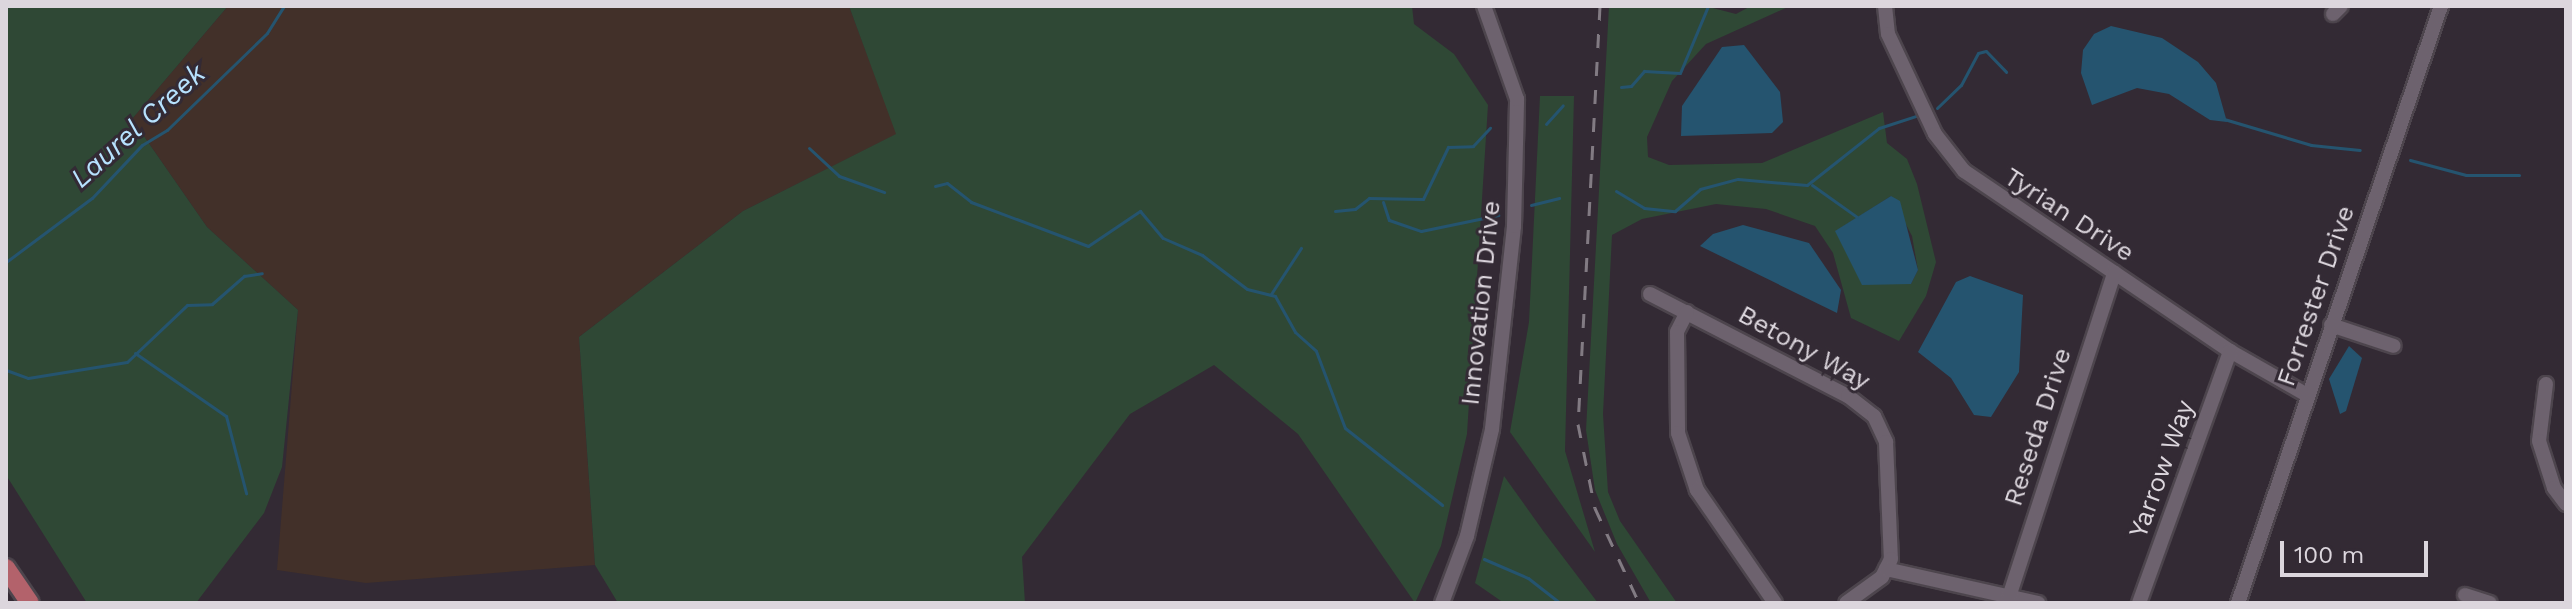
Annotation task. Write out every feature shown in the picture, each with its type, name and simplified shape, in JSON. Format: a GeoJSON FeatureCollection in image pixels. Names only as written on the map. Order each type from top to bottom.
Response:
{"type":"FeatureCollection","features":[{"type":"Feature","properties":{"kind":"main road"},"geometry":{"type":"LineString","coordinates":[[6,568],[30,603]]}},
{"type":"Feature","properties":{"kind":"street","name":"Innovation Drive"},"geometry":{"type":"LineString","coordinates":[[1442,603],[1467,536],[1492,429],[1513,241],[1517,99],[1484,6]]}},
{"type":"Feature","properties":{"kind":"street","name":"Tyrian Drive"},"geometry":{"type":"LineString","coordinates":[[1885,6],[1888,34],[1951,159],[2230,351],[2307,395]]}},
{"type":"Feature","properties":{"kind":"street","name":"Forrester Drive"},"geometry":{"type":"LineString","coordinates":[[2238,603],[2441,6]]}},
{"type":"Feature","properties":{"kind":"street","name":"Reseda Drive"},"geometry":{"type":"LineString","coordinates":[[2009,597],[2114,273]]}},
{"type":"Feature","properties":{"kind":"street","name":"Betony Way"},"geometry":{"type":"LineString","coordinates":[[1650,294],[1848,396],[1874,416],[1886,442],[1894,524],[1886,569]]}},
{"type":"Feature","properties":{"kind":"street"},"geometry":{"type":"LineString","coordinates":[[1687,312],[1677,332],[1678,433],[1697,490],[1775,603]]}},
{"type":"Feature","properties":{"kind":"street"},"geometry":{"type":"LineString","coordinates":[[2331,325],[2394,346]]}},
{"type":"Feature","properties":{"kind":"street","name":"Yarrow Way"},"geometry":{"type":"LineString","coordinates":[[2139,603],[2230,351]]}},
{"type":"Feature","properties":{"kind":"street"},"geometry":{"type":"LineString","coordinates":[[2546,384],[2539,441],[2550,478],[2566,504]]}},
{"type":"Feature","properties":{"kind":"street"},"geometry":{"type":"LineString","coordinates":[[1846,603],[1886,569],[2038,603]]}},
{"type":"Feature","properties":{"kind":"street"},"geometry":{"type":"LineString","coordinates":[[2465,595],[2490,603]]}},
{"type":"Feature","properties":{"kind":"shaded area"},"geometry":{"type":"Polygon","coordinates":[[[228,6],[849,6],[897,134],[743,211],[579,337],[595,565],[366,583],[277,570],[298,310],[207,227],[132,119],[228,6]]]}},
{"type":"Feature","properties":{"kind":"green space"},"geometry":{"type":"Polygon","coordinates":[[[6,6],[228,6],[132,119],[207,227],[298,310],[282,467],[264,513],[196,603],[87,603],[6,475],[6,6]]]}},
{"type":"Feature","properties":{"kind":"green space"},"geometry":{"type":"Polygon","coordinates":[[[849,6],[1412,6],[1414,24],[1454,54],[1488,105],[1467,434],[1441,546],[1415,603],[1298,434],[1214,365],[1130,414],[1022,557],[1025,603],[618,603],[595,565],[579,337],[743,211],[896,134],[849,6]]]}},
{"type":"Feature","properties":{"kind":"green space"},"geometry":{"type":"Polygon","coordinates":[[[1609,6],[1705,6],[1736,14],[1751,6],[1790,6],[1706,44],[1672,81],[1647,137],[1648,157],[1669,165],[1762,163],[1883,112],[1887,143],[1907,159],[1917,184],[1936,262],[1926,296],[1899,341],[1851,318],[1833,253],[1815,226],[1766,209],[1716,204],[1642,219],[1612,235],[1603,414],[1608,492],[1620,521],[1677,603],[1651,603],[1617,544],[1595,490],[1586,430],[1609,6]],[[1891,196],[1836,231],[1887,282],[1911,284],[1918,270],[1912,236],[1891,196]]]}},
{"type":"Feature","properties":{"kind":"green space"},"geometry":{"type":"Polygon","coordinates":[[[1540,96],[1574,96],[1565,451],[1595,552],[1510,432],[1529,322],[1540,96]]]}},
{"type":"Feature","properties":{"kind":"green space"},"geometry":{"type":"Polygon","coordinates":[[[1504,476],[1598,603],[1504,603],[1475,583],[1504,476]]]}},
{"type":"Feature","properties":{"kind":"water"},"geometry":{"type":"Polygon","coordinates":[[[2111,26],[2162,38],[2198,62],[2216,83],[2227,122],[2210,120],[2169,94],[2137,88],[2092,105],[2081,73],[2083,50],[2094,34],[2111,26]]]}},
{"type":"Feature","properties":{"kind":"water"},"geometry":{"type":"Polygon","coordinates":[[[1744,45],[1780,92],[1783,122],[1772,133],[1681,136],[1682,106],[1722,47],[1744,45]]]}},
{"type":"Feature","properties":{"kind":"water"},"geometry":{"type":"Polygon","coordinates":[[[1891,196],[1900,201],[1918,270],[1911,284],[1862,285],[1835,231],[1891,196]]]}},
{"type":"Feature","properties":{"kind":"water"},"geometry":{"type":"Polygon","coordinates":[[[1743,225],[1809,243],[1841,290],[1837,313],[1700,246],[1713,234],[1743,225]]]}},
{"type":"Feature","properties":{"kind":"water"},"geometry":{"type":"Polygon","coordinates":[[[1970,276],[2023,295],[2019,372],[1991,417],[1974,415],[1951,378],[1918,352],[1956,282],[1970,276]]]}},
{"type":"Feature","properties":{"kind":"water"},"geometry":{"type":"Polygon","coordinates":[[[2349,346],[2362,358],[2346,411],[2340,414],[2329,379],[2349,346]]]}},
{"type":"Feature","properties":{"kind":"waterway","name":"Laurel Creek"},"geometry":{"type":"LineString","coordinates":[[6,262],[92,198],[142,145],[167,130],[267,33],[284,6]]}},
{"type":"Feature","properties":{"kind":"waterway"},"geometry":{"type":"LineString","coordinates":[[1621,87],[1631,86],[1644,71],[1680,73],[1708,6]]}},
{"type":"Feature","properties":{"kind":"waterway"},"geometry":{"type":"LineString","coordinates":[[1937,108],[1961,85],[1978,53],[1986,51],[2006,72]]}},
{"type":"Feature","properties":{"kind":"waterway"},"geometry":{"type":"LineString","coordinates":[[1546,124],[1563,105]]}},
{"type":"Feature","properties":{"kind":"waterway"},"geometry":{"type":"LineString","coordinates":[[1616,191],[1644,208],[1675,211],[1700,189],[1738,179],[1807,185],[1879,128],[1917,116]]}},
{"type":"Feature","properties":{"kind":"waterway"},"geometry":{"type":"LineString","coordinates":[[2224,119],[2311,145],[2360,150]]}},
{"type":"Feature","properties":{"kind":"waterway"},"geometry":{"type":"LineString","coordinates":[[1335,211],[1355,209],[1369,198],[1423,199],[1448,147],[1473,146],[1490,128]]}},
{"type":"Feature","properties":{"kind":"waterway"},"geometry":{"type":"LineString","coordinates":[[809,148],[839,176],[884,192]]}},
{"type":"Feature","properties":{"kind":"waterway"},"geometry":{"type":"LineString","coordinates":[[2410,160],[2466,175],[2519,175]]}},
{"type":"Feature","properties":{"kind":"waterway"},"geometry":{"type":"LineString","coordinates":[[935,186],[947,183],[971,202],[1088,246],[1140,211],[1163,238],[1202,255],[1247,289],[1275,296],[1295,332],[1316,351],[1345,428],[1442,505]]}},
{"type":"Feature","properties":{"kind":"waterway"},"geometry":{"type":"LineString","coordinates":[[1812,185],[1857,217]]}},
{"type":"Feature","properties":{"kind":"waterway"},"geometry":{"type":"LineString","coordinates":[[1531,205],[1559,198]]}},
{"type":"Feature","properties":{"kind":"waterway"},"geometry":{"type":"LineString","coordinates":[[1383,202],[1389,220],[1421,231],[1498,215]]}},
{"type":"Feature","properties":{"kind":"waterway"},"geometry":{"type":"LineString","coordinates":[[1271,294],[1301,248]]}},
{"type":"Feature","properties":{"kind":"waterway"},"geometry":{"type":"LineString","coordinates":[[6,370],[28,378],[127,362],[187,305],[212,304],[244,276],[262,273]]}},
{"type":"Feature","properties":{"kind":"waterway"},"geometry":{"type":"LineString","coordinates":[[135,353],[226,416],[246,493]]}},
{"type":"Feature","properties":{"kind":"waterway"},"geometry":{"type":"LineString","coordinates":[[1484,559],[1528,578],[1560,603]]}},
{"type":"Feature","properties":{"kind":"railway"},"geometry":{"type":"LineString","coordinates":[[1600,6],[1578,424],[1595,508],[1639,603]]}}]}
